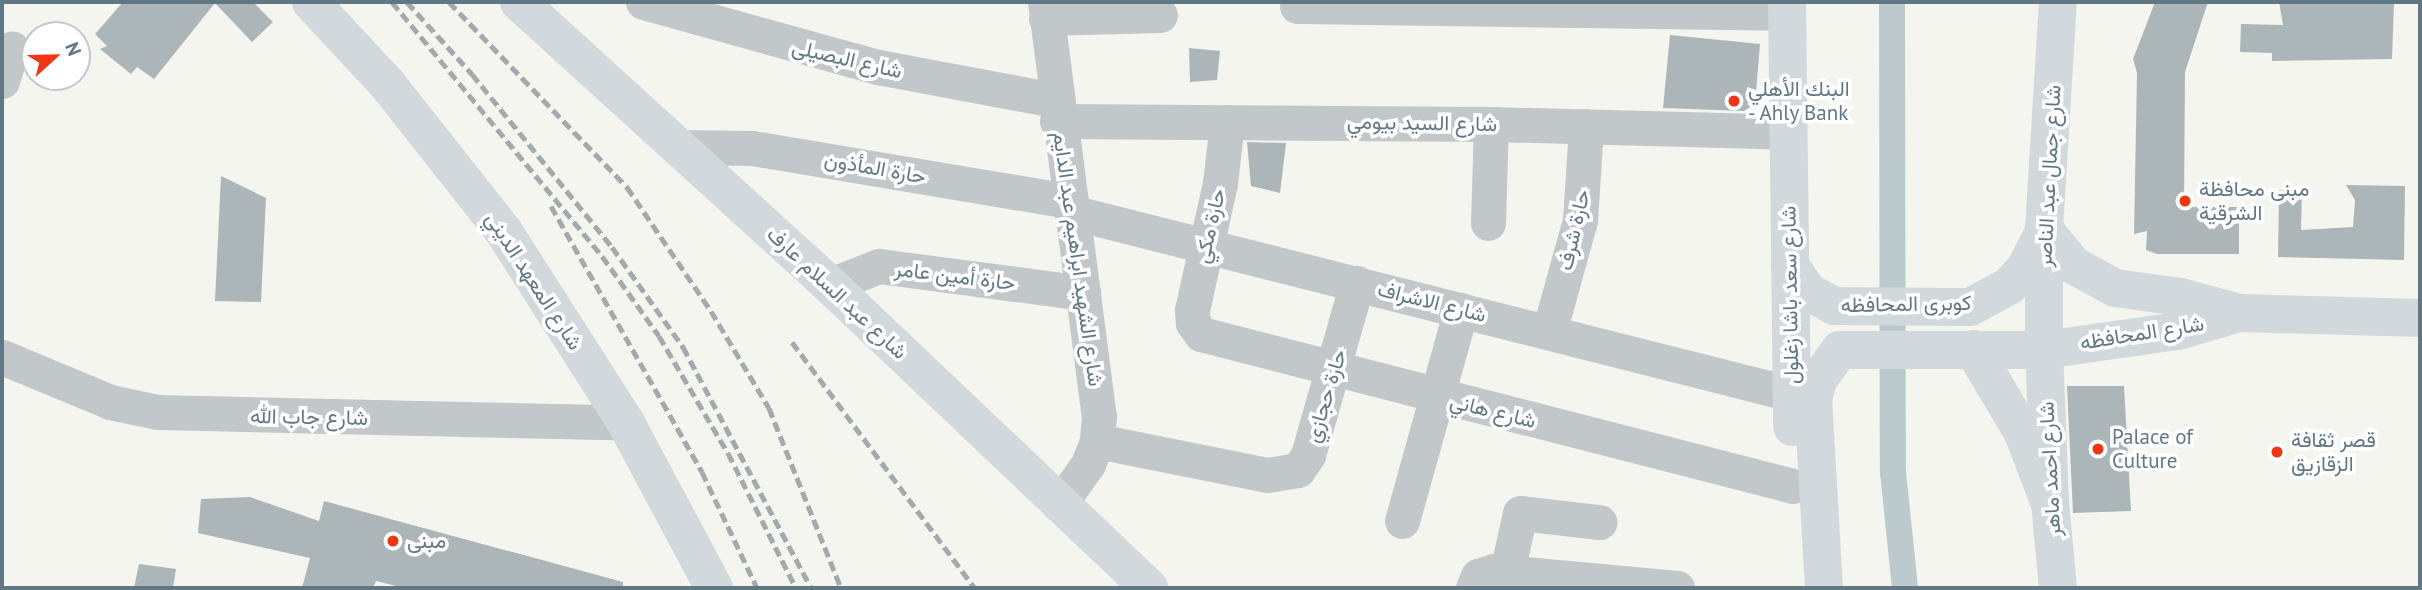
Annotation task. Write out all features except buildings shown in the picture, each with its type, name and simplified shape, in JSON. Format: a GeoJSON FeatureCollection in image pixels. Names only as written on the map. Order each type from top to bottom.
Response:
{"type":"FeatureCollection","features":[{"type":"Feature","properties":{"kind":"main road","name":"شارع المعهد الديني"},"geometry":{"type":"LineString","coordinates":[[312,2],[388,85],[504,232],[626,423],[714,588]]}},
{"type":"Feature","properties":{"kind":"main road","name":"شارع عبد السلام عارف"},"geometry":{"type":"LineString","coordinates":[[519,2],[830,285],[1149,588]]}},
{"type":"Feature","properties":{"kind":"main road","name":"شارع جمال عبد الناصر"},"geometry":{"type":"LineString","coordinates":[[2044,350],[2044,229],[2058,2]]}},
{"type":"Feature","properties":{"kind":"main road","name":"شارع سعد باشا زغلول"},"geometry":{"type":"LineString","coordinates":[[1787,8],[1790,265],[1802,407],[1824,588]]}},
{"type":"Feature","properties":{"kind":"main road","name":"كوبرى المحافظه"},"geometry":{"type":"LineString","coordinates":[[1790,265],[1798,280],[1828,304],[1970,307],[2009,286],[2036,250],[2044,229]]}},
{"type":"Feature","properties":{"kind":"main road","name":"شارع المحافظه"},"geometry":{"type":"LineString","coordinates":[[2044,229],[2073,265],[2091,278],[2115,288],[2181,297],[2239,313],[2420,318]]}},
{"type":"Feature","properties":{"kind":"main road"},"geometry":{"type":"LineString","coordinates":[[1802,407],[1818,380],[1842,350],[1828,304]]}},
{"type":"Feature","properties":{"kind":"main road","name":"شارع المحافظه"},"geometry":{"type":"LineString","coordinates":[[2044,350],[2178,331],[2239,313]]}},
{"type":"Feature","properties":{"kind":"main road"},"geometry":{"type":"LineString","coordinates":[[1971,349],[2023,433],[2050,504]]}},
{"type":"Feature","properties":{"kind":"main road","name":"كوبرى المحافظه"},"geometry":{"type":"LineString","coordinates":[[1842,350],[2044,350]]}},
{"type":"Feature","properties":{"kind":"main road","name":"شارع احمد ماهر"},"geometry":{"type":"LineString","coordinates":[[2044,350],[2050,504],[2058,588]]}},
{"type":"Feature","properties":{"kind":"main road","name":"شارع سعد باشا زغلول"},"geometry":{"type":"LineString","coordinates":[[1800,588],[1793,486],[1802,407]]}},
{"type":"Feature","properties":{"kind":"street","name":"شارع البصيلى"},"geometry":{"type":"LineString","coordinates":[[643,2],[707,11],[878,67],[1056,111]]}},
{"type":"Feature","properties":{"kind":"street"},"geometry":{"type":"LineString","coordinates":[[1297,6],[1787,8]]}},
{"type":"Feature","properties":{"kind":"street"},"geometry":{"type":"LineString","coordinates":[[1046,10],[1160,15]]}},
{"type":"Feature","properties":{"kind":"street","name":"شارع الشهيد ابراهيم عبد الدايم"},"geometry":{"type":"LineString","coordinates":[[1046,10],[1056,111],[1097,385],[1097,441],[1075,486],[1059,505]]}},
{"type":"Feature","properties":{"kind":"street"},"geometry":{"type":"LineString","coordinates":[[2,81],[12,48]]}},
{"type":"Feature","properties":{"kind":"street","name":"شارع السيد بيومي"},"geometry":{"type":"LineString","coordinates":[[1056,111],[1227,122],[1490,124],[1787,132]]}},
{"type":"Feature","properties":{"kind":"street","name":"حارة مكي"},"geometry":{"type":"LineString","coordinates":[[1196,329],[1192,316],[1220,183],[1227,122]]}},
{"type":"Feature","properties":{"kind":"street"},"geometry":{"type":"LineString","coordinates":[[1488,223],[1490,124]]}},
{"type":"Feature","properties":{"kind":"street","name":"حارة شرف"},"geometry":{"type":"LineString","coordinates":[[1549,332],[1580,220],[1586,126]]}},
{"type":"Feature","properties":{"kind":"street","name":"حارة المأذون"},"geometry":{"type":"LineString","coordinates":[[679,147],[752,148],[1070,206]]}},
{"type":"Feature","properties":{"kind":"street","name":"شارع الاشراف"},"geometry":{"type":"LineString","coordinates":[[1070,206],[1549,332],[1802,407]]}},
{"type":"Feature","properties":{"kind":"street","name":"حارة أمين عامر"},"geometry":{"type":"LineString","coordinates":[[830,285],[879,267],[1083,293]]}},
{"type":"Feature","properties":{"kind":"street","name":"حارة حجازي"},"geometry":{"type":"LineString","coordinates":[[1097,441],[1266,475],[1298,470],[1308,455],[1335,371],[1357,283]]}},
{"type":"Feature","properties":{"kind":"street"},"geometry":{"type":"LineString","coordinates":[[1402,521],[1461,310]]}},
{"type":"Feature","properties":{"kind":"street","name":"شارع هاني"},"geometry":{"type":"LineString","coordinates":[[1196,329],[1213,340],[1793,486]]}},
{"type":"Feature","properties":{"kind":"street","name":"شارع جاب الله"},"geometry":{"type":"LineString","coordinates":[[2,357],[110,402],[158,412],[626,423]]}},
{"type":"Feature","properties":{"kind":"street"},"geometry":{"type":"LineString","coordinates":[[1507,572],[1508,510],[1599,522]]}},
{"type":"Feature","properties":{"kind":"street"},"geometry":{"type":"LineString","coordinates":[[1473,588],[1485,572],[1507,572],[1562,583],[1677,588]]}},
{"type":"Feature","properties":{"kind":"waterway"},"geometry":{"type":"LineString","coordinates":[[1892,2],[1893,472],[1905,588]]}},
{"type":"Feature","properties":{"kind":"railway"},"geometry":{"type":"LineString","coordinates":[[392,2],[602,256],[659,336],[728,453],[796,588]]}},
{"type":"Feature","properties":{"kind":"railway"},"geometry":{"type":"LineString","coordinates":[[407,2],[472,74],[612,247],[683,347],[811,588]]}},
{"type":"Feature","properties":{"kind":"railway"},"geometry":{"type":"LineString","coordinates":[[449,2],[627,187],[711,311],[769,408],[841,588]]}},
{"type":"Feature","properties":{"kind":"railway"},"geometry":{"type":"LineString","coordinates":[[551,206],[702,472],[757,588]]}},
{"type":"Feature","properties":{"kind":"railway"},"geometry":{"type":"LineString","coordinates":[[792,342],[975,588]]}},
{"type":"Feature","properties":{"kind":"place","name":"البنك الأهلي - Ahly Bank"},"geometry":{"type":"Point","coordinates":[1734,101]}},
{"type":"Feature","properties":{"kind":"place","name":"مبنى محافظة الشرقية"},"geometry":{"type":"Point","coordinates":[2185,201]}},
{"type":"Feature","properties":{"kind":"place","name":"Palace of Culture"},"geometry":{"type":"Point","coordinates":[2098,449]}},
{"type":"Feature","properties":{"kind":"place","name":"قصر ثقافة الزقازيق"},"geometry":{"type":"Point","coordinates":[2277,452]}},
{"type":"Feature","properties":{"kind":"place","name":"مبنى"},"geometry":{"type":"Point","coordinates":[393,541]}}]}
